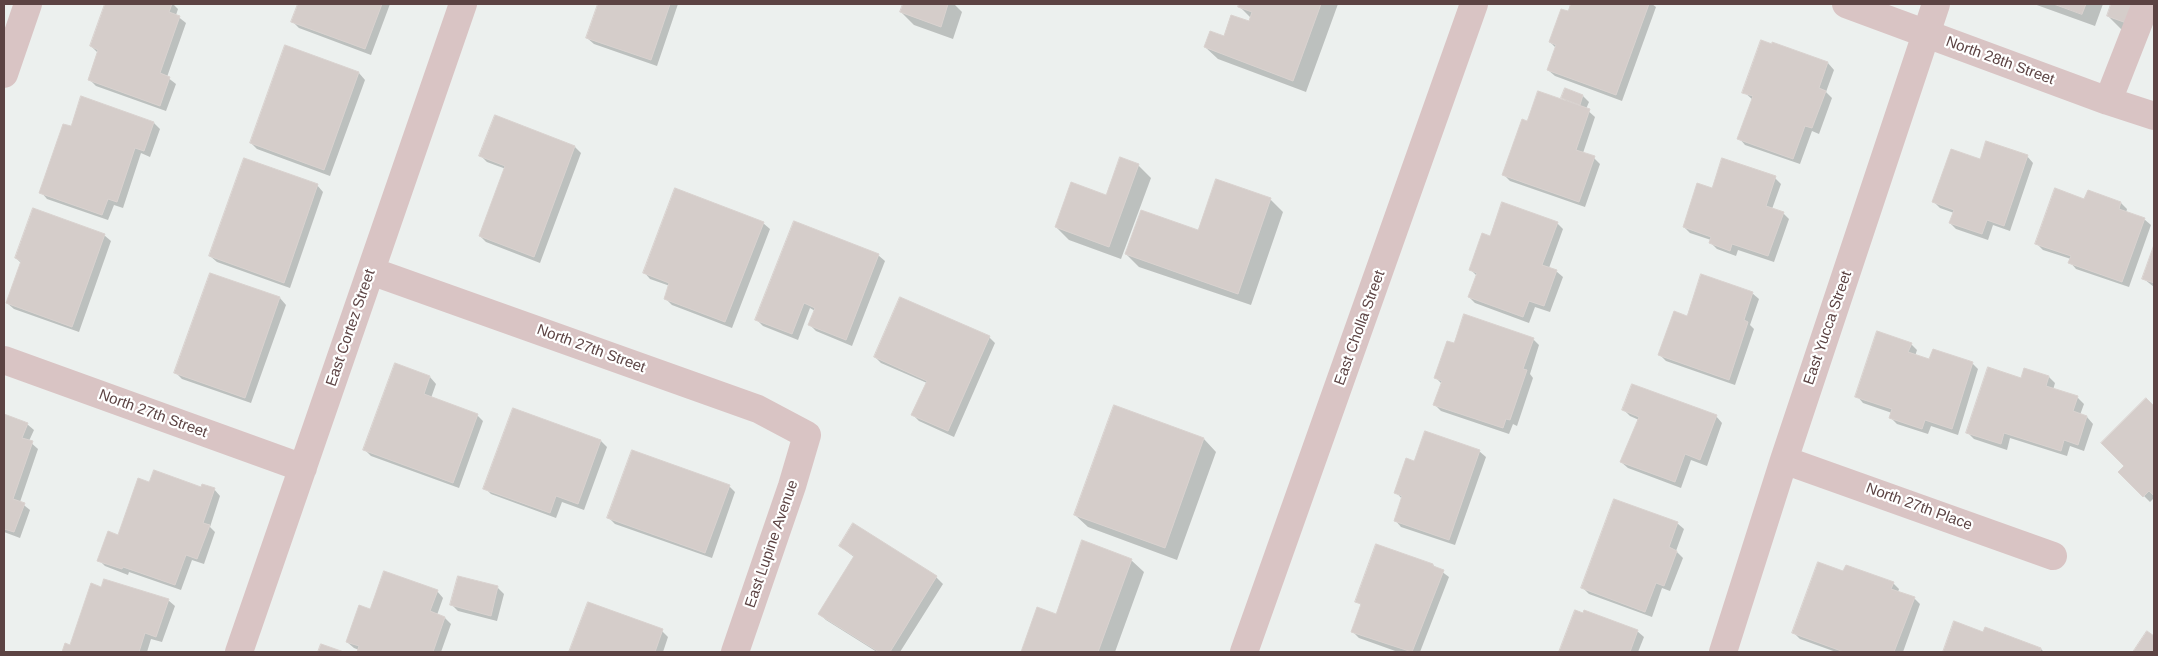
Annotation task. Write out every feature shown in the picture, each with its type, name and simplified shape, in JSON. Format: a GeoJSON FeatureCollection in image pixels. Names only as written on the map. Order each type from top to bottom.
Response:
{"type":"FeatureCollection","features":[{"type":"Feature","properties":{"kind":"street"},"geometry":{"type":"LineString","coordinates":[[4,74],[28,4]]}},
{"type":"Feature","properties":{"kind":"street","name":"East Cortez Street"},"geometry":{"type":"LineString","coordinates":[[239,652],[463,4]]}},
{"type":"Feature","properties":{"kind":"street","name":"East Cholla Street"},"geometry":{"type":"LineString","coordinates":[[1244,652],[1474,4]]}},
{"type":"Feature","properties":{"kind":"street","name":"North 28th Street"},"geometry":{"type":"LineString","coordinates":[[1846,4],[2108,101],[2154,116]]}},
{"type":"Feature","properties":{"kind":"street","name":"East Yucca Street"},"geometry":{"type":"LineString","coordinates":[[1723,652],[1784,460],[1936,4]]}},
{"type":"Feature","properties":{"kind":"street"},"geometry":{"type":"LineString","coordinates":[[2108,101],[2146,4]]}},
{"type":"Feature","properties":{"kind":"street","name":"North 27th Street"},"geometry":{"type":"LineString","coordinates":[[371,271],[758,408],[807,435]]}},
{"type":"Feature","properties":{"kind":"street","name":"North 27th Street"},"geometry":{"type":"LineString","coordinates":[[4,360],[303,468]]}},
{"type":"Feature","properties":{"kind":"street","name":"East Lupine Avenue"},"geometry":{"type":"LineString","coordinates":[[735,652],[792,486],[807,435]]}},
{"type":"Feature","properties":{"kind":"street","name":"North 27th Place"},"geometry":{"type":"LineString","coordinates":[[1784,460],[2053,556]]}},
{"type":"Feature","properties":{"kind":"building"},"geometry":{"type":"Polygon","coordinates":[[[105,4],[172,4],[169,12],[180,16],[160,73],[170,77],[160,106],[88,80],[98,50],[90,46],[105,4]]]}},
{"type":"Feature","properties":{"kind":"building"},"geometry":{"type":"Polygon","coordinates":[[[298,4],[382,4],[365,49],[291,22],[298,4]]]}},
{"type":"Feature","properties":{"kind":"building"},"geometry":{"type":"Polygon","coordinates":[[[598,4],[670,4],[651,60],[586,38],[598,4]]]}},
{"type":"Feature","properties":{"kind":"building"},"geometry":{"type":"Polygon","coordinates":[[[903,4],[948,4],[941,27],[900,12],[903,4]]]}},
{"type":"Feature","properties":{"kind":"building"},"geometry":{"type":"Polygon","coordinates":[[[1239,4],[1321,4],[1293,81],[1204,47],[1210,31],[1224,36],[1231,15],[1249,21],[1252,12],[1238,7],[1239,4]]]}},
{"type":"Feature","properties":{"kind":"building"},"geometry":{"type":"Polygon","coordinates":[[[1571,4],[1649,4],[1616,95],[1547,70],[1556,45],[1549,42],[1561,9],[1568,11],[1571,4]]]}},
{"type":"Feature","properties":{"kind":"building"},"geometry":{"type":"Polygon","coordinates":[[[2054,4],[2086,4],[2082,14],[2054,4]]]}},
{"type":"Feature","properties":{"kind":"building"},"geometry":{"type":"Polygon","coordinates":[[[2111,4],[2139,4],[2132,25],[2107,16],[2111,4]]]}},
{"type":"Feature","properties":{"kind":"building"},"geometry":{"type":"Polygon","coordinates":[[[1761,40],[1772,44],[1772,42],[1828,62],[1819,88],[1826,91],[1812,128],[1805,126],[1793,159],[1737,139],[1753,96],[1742,93],[1761,40]]]}},
{"type":"Feature","properties":{"kind":"building"},"geometry":{"type":"Polygon","coordinates":[[[285,45],[359,72],[324,170],[250,143],[285,45]]]}},
{"type":"Feature","properties":{"kind":"building"},"geometry":{"type":"Polygon","coordinates":[[[1565,88],[1583,95],[1580,105],[1561,98],[1565,88]]]}},
{"type":"Feature","properties":{"kind":"building"},"geometry":{"type":"Polygon","coordinates":[[[1538,91],[1590,109],[1576,150],[1595,156],[1579,202],[1502,175],[1522,119],[1527,121],[1538,91]]]}},
{"type":"Feature","properties":{"kind":"building"},"geometry":{"type":"Polygon","coordinates":[[[81,96],[154,122],[144,151],[135,148],[117,202],[108,199],[102,215],[39,193],[63,124],[71,126],[81,96]]]}},
{"type":"Feature","properties":{"kind":"building"},"geometry":{"type":"Polygon","coordinates":[[[495,115],[575,146],[534,257],[479,236],[505,166],[479,156],[495,115]]]}},
{"type":"Feature","properties":{"kind":"building"},"geometry":{"type":"Polygon","coordinates":[[[1986,141],[2028,155],[2004,226],[1987,220],[1982,234],[1949,223],[1954,210],[1932,202],[1951,149],[1980,159],[1986,141]]]}},
{"type":"Feature","properties":{"kind":"building"},"geometry":{"type":"Polygon","coordinates":[[[1120,157],[1139,164],[1109,247],[1055,227],[1071,182],[1106,195],[1120,157]]]}},
{"type":"Feature","properties":{"kind":"building"},"geometry":{"type":"Polygon","coordinates":[[[244,158],[318,184],[284,283],[209,256],[244,158]]]}},
{"type":"Feature","properties":{"kind":"building"},"geometry":{"type":"Polygon","coordinates":[[[1722,158],[1776,176],[1766,206],[1784,212],[1768,256],[1732,244],[1730,251],[1709,243],[1711,237],[1683,227],[1697,183],[1712,188],[1722,158]]]}},
{"type":"Feature","properties":{"kind":"building"},"geometry":{"type":"Polygon","coordinates":[[[1216,179],[1271,198],[1238,294],[1125,254],[1141,210],[1198,230],[1216,179]]]}},
{"type":"Feature","properties":{"kind":"building"},"geometry":{"type":"Polygon","coordinates":[[[675,188],[764,222],[725,322],[664,299],[669,283],[643,273],[675,188]]]}},
{"type":"Feature","properties":{"kind":"building"},"geometry":{"type":"Polygon","coordinates":[[[2055,188],[2084,199],[2088,190],[2121,202],[2119,209],[2145,218],[2122,282],[2068,263],[2071,256],[2035,244],[2055,188]]]}},
{"type":"Feature","properties":{"kind":"building"},"geometry":{"type":"Polygon","coordinates":[[[1502,202],[1558,222],[1542,265],[1557,270],[1544,306],[1529,301],[1523,317],[1468,297],[1477,273],[1469,270],[1482,233],[1490,236],[1502,202]]]}},
{"type":"Feature","properties":{"kind":"building"},"geometry":{"type":"Polygon","coordinates":[[[33,208],[105,234],[72,327],[6,303],[21,261],[15,258],[33,208]]]}},
{"type":"Feature","properties":{"kind":"building"},"geometry":{"type":"Polygon","coordinates":[[[794,221],[879,254],[846,340],[808,325],[815,308],[804,303],[792,334],[755,320],[794,221]]]}},
{"type":"Feature","properties":{"kind":"building"},"geometry":{"type":"Polygon","coordinates":[[[2154,245],[2154,283],[2142,279],[2154,245]]]}},
{"type":"Feature","properties":{"kind":"building"},"geometry":{"type":"Polygon","coordinates":[[[210,273],[280,297],[245,398],[174,373],[210,273]]]}},
{"type":"Feature","properties":{"kind":"building"},"geometry":{"type":"Polygon","coordinates":[[[1701,274],[1753,292],[1744,320],[1748,322],[1729,380],[1658,355],[1674,311],[1687,316],[1701,274]]]}},
{"type":"Feature","properties":{"kind":"building"},"geometry":{"type":"Polygon","coordinates":[[[900,297],[990,336],[948,431],[911,415],[927,381],[874,357],[900,297]]]}},
{"type":"Feature","properties":{"kind":"building"},"geometry":{"type":"Polygon","coordinates":[[[1464,314],[1534,338],[1523,369],[1527,370],[1510,420],[1506,419],[1503,428],[1433,405],[1442,381],[1434,378],[1447,341],[1454,343],[1464,314]]]}},
{"type":"Feature","properties":{"kind":"building"},"geometry":{"type":"Polygon","coordinates":[[[1877,331],[1912,343],[1908,352],[1929,359],[1933,349],[1973,362],[1952,429],[1925,420],[1922,429],[1889,418],[1892,409],[1855,397],[1877,331]]]}},
{"type":"Feature","properties":{"kind":"building"},"geometry":{"type":"Polygon","coordinates":[[[395,363],[430,376],[424,394],[478,414],[453,483],[363,450],[395,363]]]}},
{"type":"Feature","properties":{"kind":"building"},"geometry":{"type":"Polygon","coordinates":[[[1988,367],[2021,378],[2024,368],[2049,376],[2046,386],[2078,396],[2073,411],[2087,416],[2078,445],[2064,440],[2061,451],[2004,433],[2001,444],[1966,433],[1988,367]]]}},
{"type":"Feature","properties":{"kind":"building"},"geometry":{"type":"Polygon","coordinates":[[[1632,384],[1717,415],[1700,460],[1685,454],[1675,482],[1620,462],[1639,417],[1622,410],[1632,384]]]}},
{"type":"Feature","properties":{"kind":"building"},"geometry":{"type":"Polygon","coordinates":[[[2146,398],[2154,406],[2154,496],[2149,491],[2143,497],[2118,472],[2124,466],[2101,443],[2146,398]]]}},
{"type":"Feature","properties":{"kind":"building"},"geometry":{"type":"Polygon","coordinates":[[[1114,405],[1204,438],[1165,548],[1074,515],[1114,405]]]}},
{"type":"Feature","properties":{"kind":"building"},"geometry":{"type":"Polygon","coordinates":[[[513,408],[601,440],[578,504],[556,496],[550,513],[483,489],[513,408]]]}},
{"type":"Feature","properties":{"kind":"building"},"geometry":{"type":"Polygon","coordinates":[[[4,414],[28,423],[22,438],[33,441],[13,499],[25,503],[14,532],[4,529],[4,414]]]}},
{"type":"Feature","properties":{"kind":"building"},"geometry":{"type":"Polygon","coordinates":[[[1425,431],[1480,450],[1449,540],[1394,521],[1402,496],[1394,493],[1406,458],[1414,461],[1425,431]]]}},
{"type":"Feature","properties":{"kind":"building"},"geometry":{"type":"Polygon","coordinates":[[[632,450],[730,485],[705,553],[607,518],[632,450]]]}},
{"type":"Feature","properties":{"kind":"building"},"geometry":{"type":"Polygon","coordinates":[[[154,470],[201,487],[202,484],[215,488],[203,523],[210,525],[197,559],[186,555],[175,585],[123,567],[122,569],[97,561],[108,531],[118,535],[138,478],[149,482],[154,470]]]}},
{"type":"Feature","properties":{"kind":"building"},"geometry":{"type":"Polygon","coordinates":[[[1614,499],[1678,522],[1669,547],[1677,551],[1664,586],[1656,583],[1645,612],[1581,588],[1614,499]]]}},
{"type":"Feature","properties":{"kind":"building"},"geometry":{"type":"Polygon","coordinates":[[[853,523],[937,576],[890,652],[879,652],[818,614],[854,556],[839,546],[853,523]]]}},
{"type":"Feature","properties":{"kind":"building"},"geometry":{"type":"Polygon","coordinates":[[[1082,540],[1132,559],[1098,652],[1021,652],[1037,607],[1056,614],[1082,540]]]}},
{"type":"Feature","properties":{"kind":"building"},"geometry":{"type":"Polygon","coordinates":[[[1376,544],[1433,564],[1433,566],[1444,570],[1412,652],[1351,632],[1361,604],[1355,602],[1376,544]]]}},
{"type":"Feature","properties":{"kind":"building"},"geometry":{"type":"Polygon","coordinates":[[[1818,562],[1843,571],[1846,565],[1894,582],[1891,589],[1915,597],[1894,652],[1844,652],[1792,633],[1818,562]]]}},
{"type":"Feature","properties":{"kind":"building"},"geometry":{"type":"Polygon","coordinates":[[[384,571],[438,590],[430,611],[445,617],[433,652],[357,652],[359,646],[346,642],[359,605],[370,609],[384,571]]]}},
{"type":"Feature","properties":{"kind":"building"},"geometry":{"type":"Polygon","coordinates":[[[458,576],[498,586],[491,616],[450,605],[458,576]]]}},
{"type":"Feature","properties":{"kind":"building"},"geometry":{"type":"Polygon","coordinates":[[[104,579],[169,599],[156,637],[145,633],[139,652],[62,652],[65,643],[70,645],[91,583],[101,587],[104,579]]]}},
{"type":"Feature","properties":{"kind":"building"},"geometry":{"type":"Polygon","coordinates":[[[588,602],[663,629],[655,652],[569,652],[588,602]]]}},
{"type":"Feature","properties":{"kind":"building"},"geometry":{"type":"Polygon","coordinates":[[[1575,610],[1583,613],[1584,610],[1638,630],[1630,652],[1559,652],[1575,610]]]}},
{"type":"Feature","properties":{"kind":"building"},"geometry":{"type":"Polygon","coordinates":[[[1954,621],[1983,632],[1985,627],[2041,648],[2040,652],[1943,652],[1954,621]]]}},
{"type":"Feature","properties":{"kind":"building"},"geometry":{"type":"Polygon","coordinates":[[[2147,631],[2154,636],[2154,652],[2133,652],[2147,631]]]}},
{"type":"Feature","properties":{"kind":"building"},"geometry":{"type":"Polygon","coordinates":[[[321,644],[344,652],[318,652],[321,644]]]}}]}
